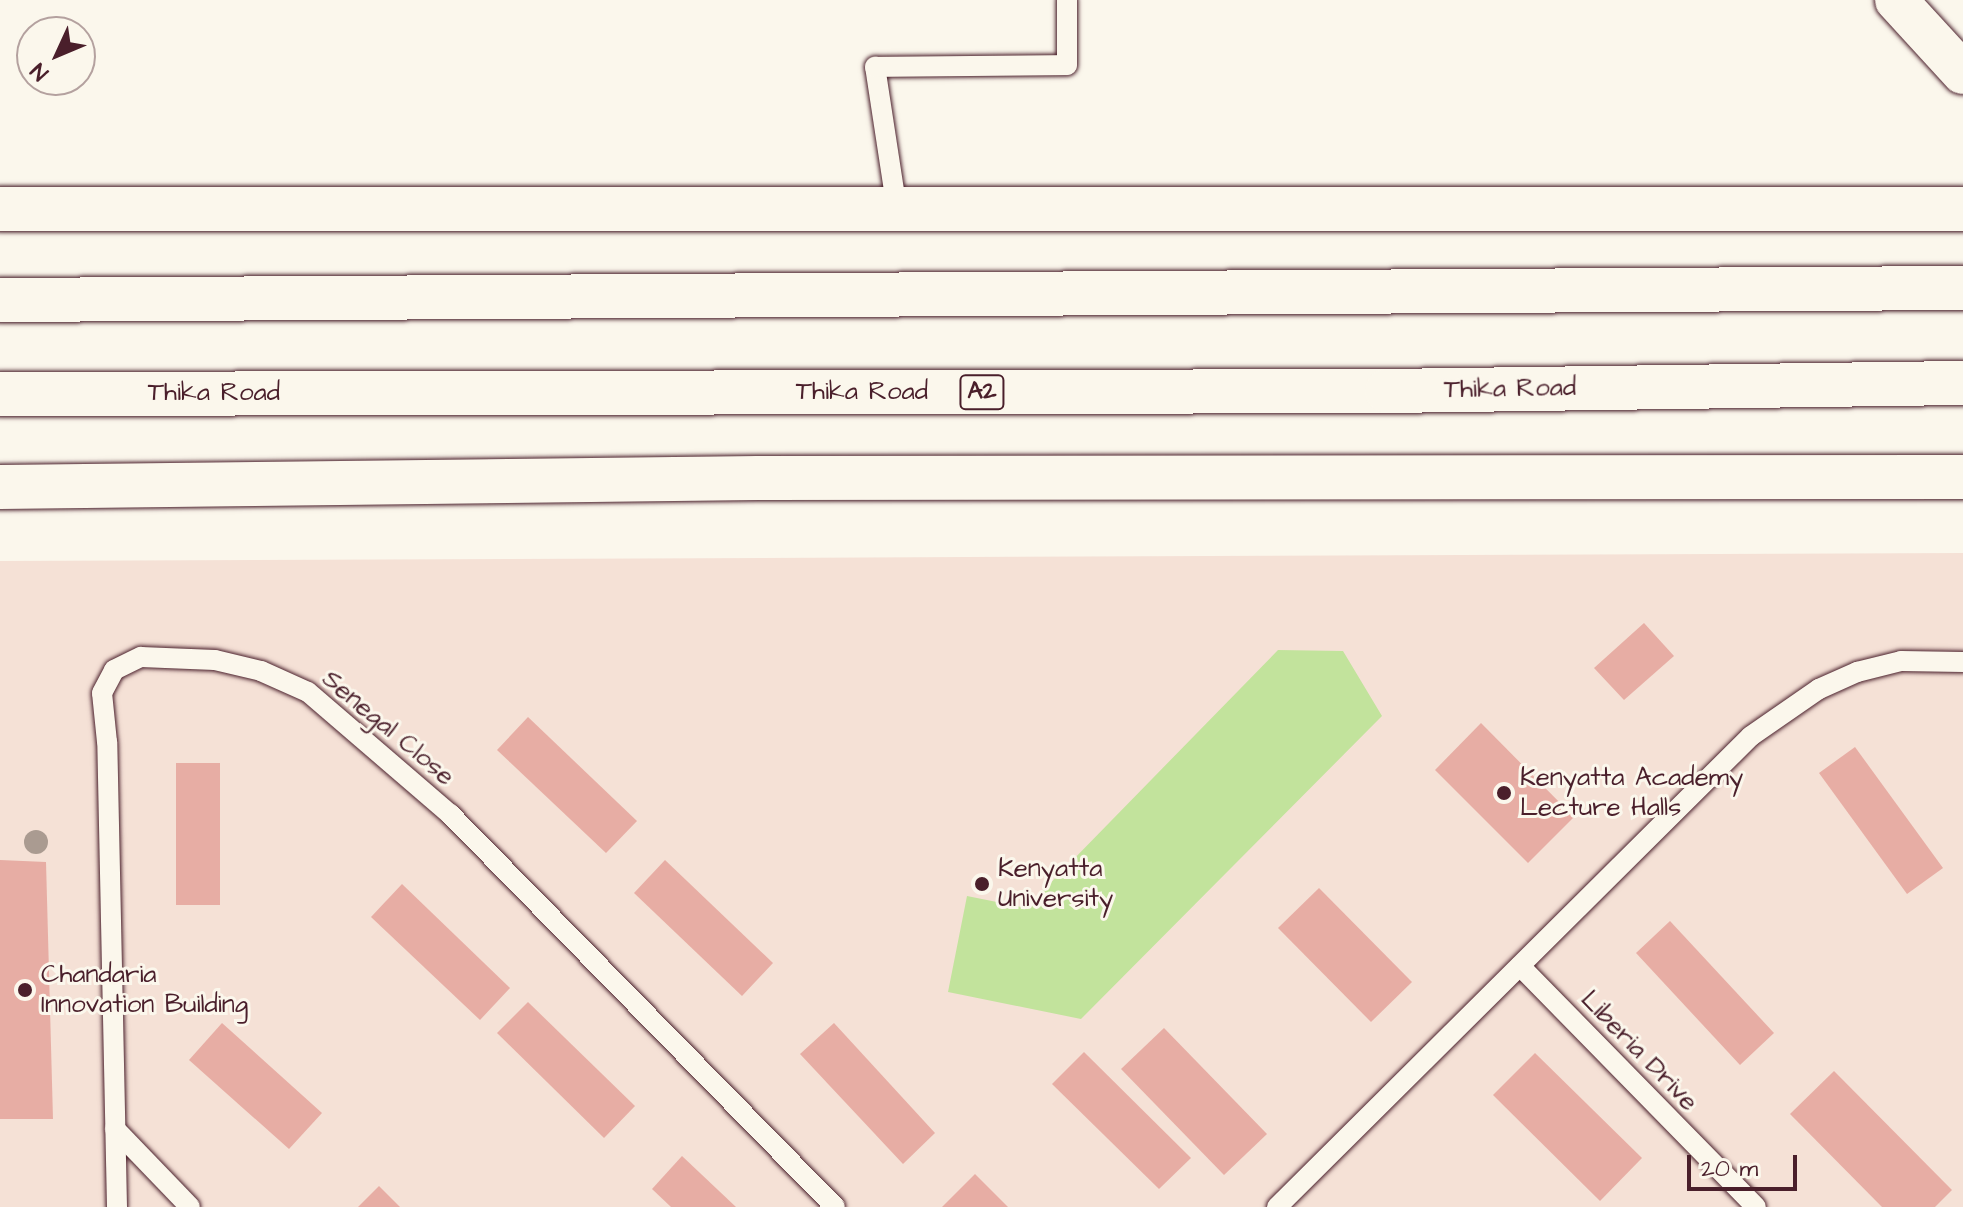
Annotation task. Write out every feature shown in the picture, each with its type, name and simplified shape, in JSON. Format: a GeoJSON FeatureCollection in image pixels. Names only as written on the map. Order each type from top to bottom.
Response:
{"type":"FeatureCollection","features":[{"type":"Feature","properties":{"kind":"main road"},"geometry":{"type":"LineString","coordinates":[[0,209],[897,210],[1959,200]]}},
{"type":"Feature","properties":{"kind":"main road"},"geometry":{"type":"LineString","coordinates":[[0,300],[1963,288]]}},
{"type":"Feature","properties":{"kind":"main road","name":"Thika Road"},"geometry":{"type":"LineString","coordinates":[[0,394],[1387,391],[1963,383]]}},
{"type":"Feature","properties":{"kind":"main road"},"geometry":{"type":"LineString","coordinates":[[0,487],[758,478],[1963,477]]}},
{"type":"Feature","properties":{"kind":"street"},"geometry":{"type":"LineString","coordinates":[[1896,0],[1963,73]]}},
{"type":"Feature","properties":{"kind":"lane"},"geometry":{"type":"LineString","coordinates":[[897,210],[875,67],[1067,65],[1067,0]]}},
{"type":"Feature","properties":{"kind":"lane","name":"Senegal Close"},"geometry":{"type":"LineString","coordinates":[[117,1207],[107,742],[102,693],[114,670],[141,657],[215,660],[261,671],[308,692],[450,814],[835,1207]]}},
{"type":"Feature","properties":{"kind":"lane"},"geometry":{"type":"LineString","coordinates":[[1277,1207],[1751,736],[1819,689],[1857,672],[1901,661],[1963,662]]}},
{"type":"Feature","properties":{"kind":"lane","name":"Liberia Drive"},"geometry":{"type":"LineString","coordinates":[[1520,966],[1756,1207]]}},
{"type":"Feature","properties":{"kind":"lane"},"geometry":{"type":"LineString","coordinates":[[115,1129],[190,1207]]}},
{"type":"Feature","properties":{"kind":"shaded area","name":"Kenyatta University"},"geometry":{"type":"Polygon","coordinates":[[[1963,553],[1963,1207],[0,1207],[0,561],[1963,553]]]}},
{"type":"Feature","properties":{"kind":"green space"},"geometry":{"type":"Polygon","coordinates":[[[1278,650],[1343,651],[1382,716],[1081,1019],[948,992],[967,896],[1026,908],[1278,650]]]}},
{"type":"Feature","properties":{"kind":"building"},"geometry":{"type":"Polygon","coordinates":[[[1644,623],[1674,656],[1624,700],[1594,668],[1644,623]]]}},
{"type":"Feature","properties":{"kind":"building"},"geometry":{"type":"Polygon","coordinates":[[[528,717],[637,821],[606,853],[497,750],[528,717]]]}},
{"type":"Feature","properties":{"kind":"building","name":"Kenyatta Academy Lecture Halls"},"geometry":{"type":"Polygon","coordinates":[[[1481,723],[1574,817],[1528,863],[1435,770],[1481,723]]]}},
{"type":"Feature","properties":{"kind":"building"},"geometry":{"type":"Polygon","coordinates":[[[1855,747],[1943,868],[1907,894],[1819,773],[1855,747]]]}},
{"type":"Feature","properties":{"kind":"building"},"geometry":{"type":"Polygon","coordinates":[[[176,763],[220,763],[220,905],[176,905],[176,763]]]}},
{"type":"Feature","properties":{"kind":"building","name":"Chandaria Innovation Building"},"geometry":{"type":"Polygon","coordinates":[[[0,860],[46,862],[53,1119],[0,1119],[0,860]]]}},
{"type":"Feature","properties":{"kind":"building"},"geometry":{"type":"Polygon","coordinates":[[[665,860],[773,963],[742,996],[634,893],[665,860]]]}},
{"type":"Feature","properties":{"kind":"building"},"geometry":{"type":"Polygon","coordinates":[[[402,884],[510,988],[480,1020],[371,917],[402,884]]]}},
{"type":"Feature","properties":{"kind":"building"},"geometry":{"type":"Polygon","coordinates":[[[1319,888],[1412,982],[1371,1022],[1278,928],[1319,888]]]}},
{"type":"Feature","properties":{"kind":"building"},"geometry":{"type":"Polygon","coordinates":[[[1670,921],[1774,1033],[1740,1065],[1636,953],[1670,921]]]}},
{"type":"Feature","properties":{"kind":"building"},"geometry":{"type":"Polygon","coordinates":[[[528,1002],[635,1106],[604,1138],[497,1033],[528,1002]]]}},
{"type":"Feature","properties":{"kind":"building"},"geometry":{"type":"Polygon","coordinates":[[[222,1023],[322,1113],[289,1149],[189,1060],[222,1023]]]}},
{"type":"Feature","properties":{"kind":"building"},"geometry":{"type":"Polygon","coordinates":[[[834,1023],[935,1133],[903,1164],[800,1054],[834,1023]]]}},
{"type":"Feature","properties":{"kind":"building"},"geometry":{"type":"Polygon","coordinates":[[[1164,1028],[1267,1134],[1224,1175],[1121,1069],[1164,1028]]]}},
{"type":"Feature","properties":{"kind":"building"},"geometry":{"type":"Polygon","coordinates":[[[1084,1052],[1191,1158],[1159,1189],[1052,1084],[1084,1052]]]}},
{"type":"Feature","properties":{"kind":"building"},"geometry":{"type":"Polygon","coordinates":[[[1535,1053],[1642,1158],[1600,1201],[1493,1095],[1535,1053]]]}},
{"type":"Feature","properties":{"kind":"building"},"geometry":{"type":"Polygon","coordinates":[[[1834,1071],[1952,1190],[1935,1207],[1882,1207],[1790,1114],[1834,1071]]]}},
{"type":"Feature","properties":{"kind":"building"},"geometry":{"type":"Polygon","coordinates":[[[682,1156],[736,1207],[671,1207],[652,1189],[682,1156]]]}},
{"type":"Feature","properties":{"kind":"building"},"geometry":{"type":"Polygon","coordinates":[[[975,1174],[1008,1207],[942,1207],[975,1174]]]}},
{"type":"Feature","properties":{"kind":"building"},"geometry":{"type":"Polygon","coordinates":[[[379,1186],[400,1207],[358,1207],[379,1186]]]}},
{"type":"Feature","properties":{"kind":"place","name":"Kenyatta Academy Lecture Halls"},"geometry":{"type":"Point","coordinates":[1504,793]}},
{"type":"Feature","properties":{"kind":"place","name":"Kenyatta University"},"geometry":{"type":"Point","coordinates":[982,884]}},
{"type":"Feature","properties":{"kind":"place","name":"Chandaria Innovation Building"},"geometry":{"type":"Point","coordinates":[25,990]}}]}
